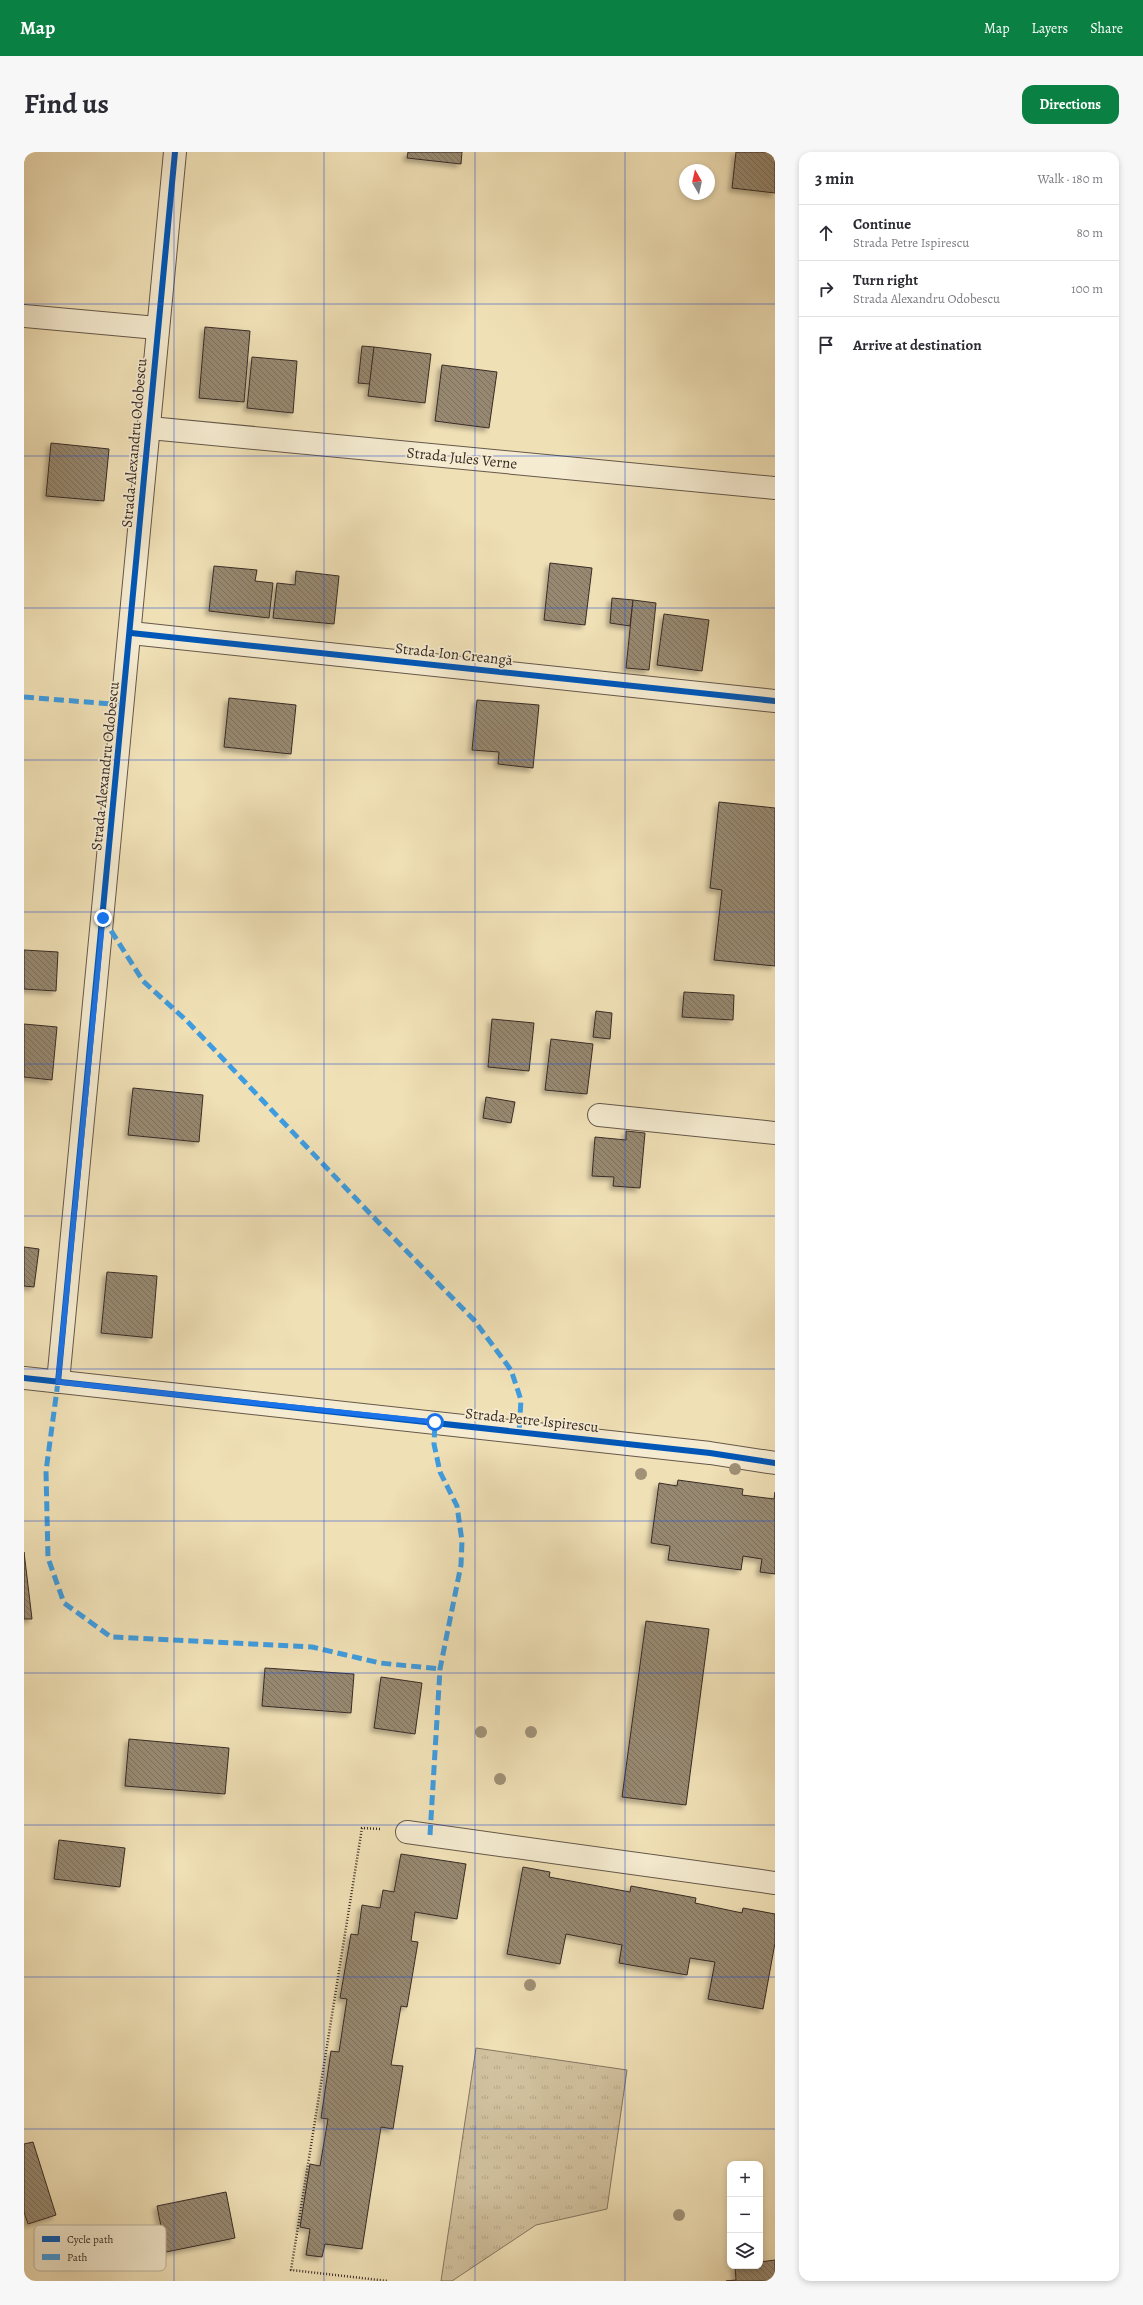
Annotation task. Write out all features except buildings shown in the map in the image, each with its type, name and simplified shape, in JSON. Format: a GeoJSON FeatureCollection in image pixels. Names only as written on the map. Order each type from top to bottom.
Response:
{"type":"FeatureCollection","features":[{"type":"Feature","properties":{"kind":"street","name":"Strada Alexandru Odobescu"},"geometry":{"type":"LineString","coordinates":[[58,1382],[131,633],[150,428],[157,328],[175,152]]}},
{"type":"Feature","properties":{"kind":"street"},"geometry":{"type":"LineString","coordinates":[[24,316],[157,328]]}},
{"type":"Feature","properties":{"kind":"street","name":"Strada Jules Verne"},"geometry":{"type":"LineString","coordinates":[[150,428],[775,488]]}},
{"type":"Feature","properties":{"kind":"street","name":"Strada Ion Creangă"},"geometry":{"type":"LineString","coordinates":[[131,633],[775,701]]}},
{"type":"Feature","properties":{"kind":"street"},"geometry":{"type":"LineString","coordinates":[[599,1116],[775,1133]]}},
{"type":"Feature","properties":{"kind":"street","name":"Strada Petre Ispirescu"},"geometry":{"type":"LineString","coordinates":[[24,1378],[710,1452],[775,1463]]}},
{"type":"Feature","properties":{"kind":"street"},"geometry":{"type":"LineString","coordinates":[[407,1832],[775,1883]]}},
{"type":"Feature","properties":{"kind":"path"},"geometry":{"type":"LineString","coordinates":[[388,2281],[291,2270],[362,1828],[407,1832]]}},
{"type":"Feature","properties":{"kind":"green space"},"geometry":{"type":"Polygon","coordinates":[[[476,2048],[627,2070],[607,2209],[536,2225],[452,2281],[441,2281],[476,2048]]]}},
{"type":"Feature","properties":{"kind":"marked path"},"geometry":{"type":"LineString","coordinates":[[24,697],[124,705]]}},
{"type":"Feature","properties":{"kind":"marked path"},"geometry":{"type":"LineString","coordinates":[[103,918],[143,981],[187,1021],[380,1224],[474,1320],[511,1370],[521,1400],[519,1432]]}},
{"type":"Feature","properties":{"kind":"marked path"},"geometry":{"type":"LineString","coordinates":[[58,1382],[46,1471],[48,1558],[64,1603],[111,1637],[312,1647],[380,1663],[440,1669]]}},
{"type":"Feature","properties":{"kind":"marked path"},"geometry":{"type":"LineString","coordinates":[[430,1835],[440,1669],[461,1565],[462,1541],[457,1506],[440,1472],[434,1444],[435,1422]]}},
{"type":"Feature","properties":{"kind":"cycle path"},"geometry":{"type":"LineString","coordinates":[[58,1382],[175,152]]}},
{"type":"Feature","properties":{"kind":"cycle path"},"geometry":{"type":"LineString","coordinates":[[131,633],[775,701]]}},
{"type":"Feature","properties":{"kind":"cycle path"},"geometry":{"type":"LineString","coordinates":[[24,1378],[710,1453],[775,1463]]}},
{"type":"Feature","properties":{"kind":"route"},"geometry":{"type":"LineString","coordinates":[[103,918],[58,1382],[435,1422]]}}]}
